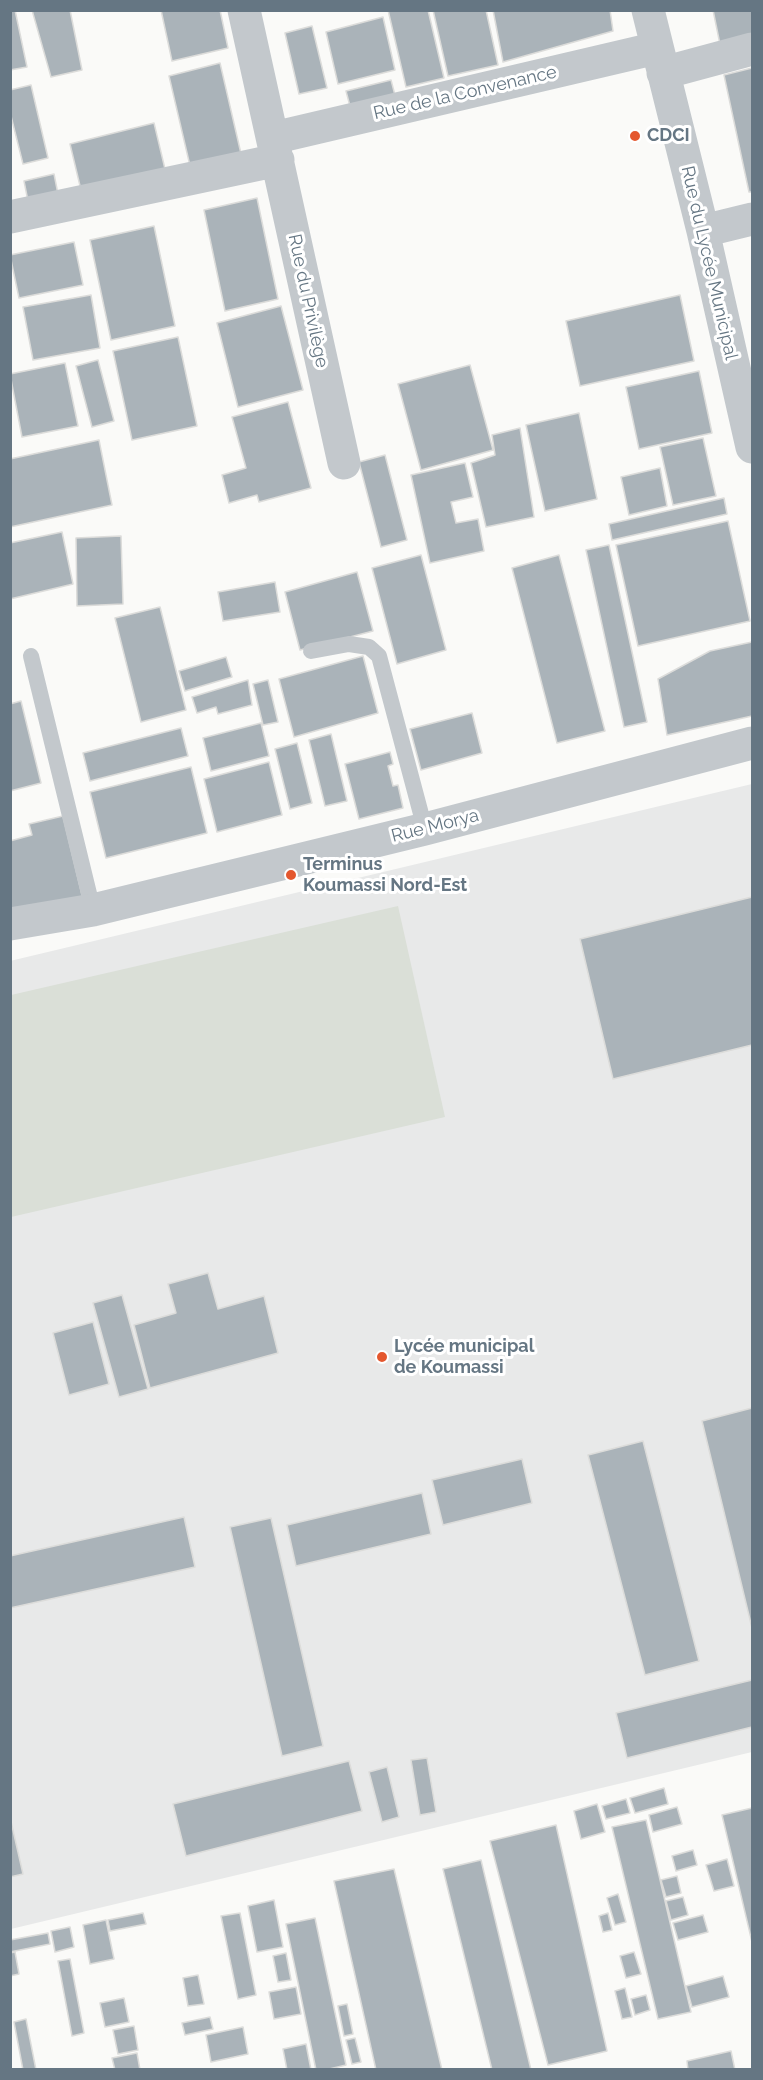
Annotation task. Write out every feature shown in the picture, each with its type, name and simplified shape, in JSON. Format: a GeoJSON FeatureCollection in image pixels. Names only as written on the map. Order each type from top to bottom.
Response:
{"type":"FeatureCollection","features":[{"type":"Feature","properties":{"kind":"street","name":"Rue du Privilège"},"geometry":{"type":"LineString","coordinates":[[244,10],[344,463]]}},
{"type":"Feature","properties":{"kind":"street","name":"Rue du Lycée Municipal"},"geometry":{"type":"LineString","coordinates":[[648,10],[703,231],[753,447]]}},
{"type":"Feature","properties":{"kind":"street","name":"Rue de la Convenance"},"geometry":{"type":"LineString","coordinates":[[10,217],[275,149],[660,61],[753,49]]}},
{"type":"Feature","properties":{"kind":"street"},"geometry":{"type":"LineString","coordinates":[[703,231],[753,219]]}},
{"type":"Feature","properties":{"kind":"street","name":"Rue Morya"},"geometry":{"type":"LineString","coordinates":[[10,924],[93,910],[425,829],[753,743]]}},
{"type":"Feature","properties":{"kind":"lane"},"geometry":{"type":"LineString","coordinates":[[311,651],[349,644],[369,646],[379,656],[425,829]]}},
{"type":"Feature","properties":{"kind":"lane"},"geometry":{"type":"LineString","coordinates":[[31,656],[93,910]]}},
{"type":"Feature","properties":{"kind":"shaded area","name":"Lycée municipal de Koumassi"},"geometry":{"type":"Polygon","coordinates":[[[752,784],[752,1752],[11,1929],[10,961],[752,784]]]}},
{"type":"Feature","properties":{"kind":"shaded area"},"geometry":{"type":"Polygon","coordinates":[[[398,906],[445,1117],[11,1217],[11,995],[398,906]]]}},
{"type":"Feature","properties":{"kind":"building"},"geometry":{"type":"Polygon","coordinates":[[[10,10],[15,10],[27,67],[10,70],[10,10]]]}},
{"type":"Feature","properties":{"kind":"building"},"geometry":{"type":"Polygon","coordinates":[[[32,10],[70,10],[82,70],[51,77],[32,10]]]}},
{"type":"Feature","properties":{"kind":"building"},"geometry":{"type":"Polygon","coordinates":[[[161,10],[220,10],[228,48],[172,61],[161,10]]]}},
{"type":"Feature","properties":{"kind":"building"},"geometry":{"type":"Polygon","coordinates":[[[388,10],[428,10],[444,78],[406,87],[388,10]]]}},
{"type":"Feature","properties":{"kind":"building"},"geometry":{"type":"Polygon","coordinates":[[[433,10],[486,10],[498,65],[448,76],[433,10]]]}},
{"type":"Feature","properties":{"kind":"building"},"geometry":{"type":"Polygon","coordinates":[[[493,10],[610,10],[613,31],[503,62],[493,10]]]}},
{"type":"Feature","properties":{"kind":"building"},"geometry":{"type":"Polygon","coordinates":[[[713,10],[752,10],[752,48],[722,54],[713,10]]]}},
{"type":"Feature","properties":{"kind":"building"},"geometry":{"type":"Polygon","coordinates":[[[383,17],[395,70],[338,84],[326,32],[383,17]]]}},
{"type":"Feature","properties":{"kind":"building"},"geometry":{"type":"Polygon","coordinates":[[[312,26],[327,88],[299,94],[285,33],[312,26]]]}},
{"type":"Feature","properties":{"kind":"building"},"geometry":{"type":"Polygon","coordinates":[[[220,63],[242,158],[191,170],[169,76],[220,63]]]}},
{"type":"Feature","properties":{"kind":"building"},"geometry":{"type":"Polygon","coordinates":[[[752,68],[752,192],[749,192],[724,75],[752,68]]]}},
{"type":"Feature","properties":{"kind":"building"},"geometry":{"type":"Polygon","coordinates":[[[391,80],[396,99],[351,110],[346,91],[391,80]]]}},
{"type":"Feature","properties":{"kind":"building"},"geometry":{"type":"Polygon","coordinates":[[[31,85],[48,158],[23,164],[10,112],[10,90],[31,85]]]}},
{"type":"Feature","properties":{"kind":"building"},"geometry":{"type":"Polygon","coordinates":[[[154,123],[165,169],[81,190],[70,144],[154,123]]]}},
{"type":"Feature","properties":{"kind":"building"},"geometry":{"type":"Polygon","coordinates":[[[54,174],[59,199],[29,206],[24,181],[54,174]]]}},
{"type":"Feature","properties":{"kind":"building"},"geometry":{"type":"Polygon","coordinates":[[[257,198],[278,299],[225,311],[204,210],[257,198]]]}},
{"type":"Feature","properties":{"kind":"building"},"geometry":{"type":"Polygon","coordinates":[[[154,226],[175,326],[111,340],[90,240],[154,226]]]}},
{"type":"Feature","properties":{"kind":"building"},"geometry":{"type":"Polygon","coordinates":[[[74,242],[83,285],[19,298],[10,255],[74,242]]]}},
{"type":"Feature","properties":{"kind":"building"},"geometry":{"type":"Polygon","coordinates":[[[91,295],[100,348],[33,360],[23,307],[91,295]]]}},
{"type":"Feature","properties":{"kind":"building"},"geometry":{"type":"Polygon","coordinates":[[[680,295],[694,361],[580,386],[566,321],[680,295]]]}},
{"type":"Feature","properties":{"kind":"building"},"geometry":{"type":"Polygon","coordinates":[[[281,306],[303,390],[238,407],[217,323],[281,306]]]}},
{"type":"Feature","properties":{"kind":"building"},"geometry":{"type":"Polygon","coordinates":[[[178,337],[197,426],[132,440],[113,351],[178,337]]]}},
{"type":"Feature","properties":{"kind":"building"},"geometry":{"type":"Polygon","coordinates":[[[98,360],[114,421],[92,427],[76,366],[98,360]]]}},
{"type":"Feature","properties":{"kind":"building"},"geometry":{"type":"Polygon","coordinates":[[[65,363],[78,426],[22,437],[10,374],[65,363]]]}},
{"type":"Feature","properties":{"kind":"building"},"geometry":{"type":"Polygon","coordinates":[[[470,365],[493,450],[421,470],[398,384],[470,365]]]}},
{"type":"Feature","properties":{"kind":"building"},"geometry":{"type":"Polygon","coordinates":[[[699,371],[712,433],[639,449],[626,387],[699,371]]]}},
{"type":"Feature","properties":{"kind":"building"},"geometry":{"type":"Polygon","coordinates":[[[288,402],[311,488],[259,502],[257,495],[229,503],[222,475],[246,468],[232,417],[288,402]]]}},
{"type":"Feature","properties":{"kind":"building"},"geometry":{"type":"Polygon","coordinates":[[[579,413],[597,499],[545,511],[526,425],[579,413]]]}},
{"type":"Feature","properties":{"kind":"building"},"geometry":{"type":"Polygon","coordinates":[[[520,428],[534,517],[486,527],[471,463],[495,455],[492,435],[520,428]]]}},
{"type":"Feature","properties":{"kind":"building"},"geometry":{"type":"Polygon","coordinates":[[[703,438],[716,496],[673,505],[660,447],[703,438]]]}},
{"type":"Feature","properties":{"kind":"building"},"geometry":{"type":"Polygon","coordinates":[[[99,440],[112,505],[10,527],[10,459],[99,440]]]}},
{"type":"Feature","properties":{"kind":"building"},"geometry":{"type":"Polygon","coordinates":[[[385,455],[407,540],[381,547],[359,462],[385,455]]]}},
{"type":"Feature","properties":{"kind":"building"},"geometry":{"type":"Polygon","coordinates":[[[465,463],[473,497],[451,502],[456,523],[478,519],[484,551],[430,563],[411,475],[465,463]]]}},
{"type":"Feature","properties":{"kind":"building"},"geometry":{"type":"Polygon","coordinates":[[[660,468],[667,506],[629,515],[621,477],[660,468]]]}},
{"type":"Feature","properties":{"kind":"building"},"geometry":{"type":"Polygon","coordinates":[[[724,498],[727,514],[612,540],[609,524],[724,498]]]}},
{"type":"Feature","properties":{"kind":"building"},"geometry":{"type":"Polygon","coordinates":[[[728,521],[750,621],[638,646],[616,545],[728,521]]]}},
{"type":"Feature","properties":{"kind":"building"},"geometry":{"type":"Polygon","coordinates":[[[62,532],[73,584],[10,599],[10,543],[62,532]]]}},
{"type":"Feature","properties":{"kind":"building"},"geometry":{"type":"Polygon","coordinates":[[[121,536],[123,604],[77,606],[76,538],[121,536]]]}},
{"type":"Feature","properties":{"kind":"building"},"geometry":{"type":"Polygon","coordinates":[[[609,545],[647,722],[624,727],[586,550],[609,545]]]}},
{"type":"Feature","properties":{"kind":"building"},"geometry":{"type":"Polygon","coordinates":[[[421,555],[446,650],[397,664],[372,568],[421,555]]]}},
{"type":"Feature","properties":{"kind":"building"},"geometry":{"type":"Polygon","coordinates":[[[559,555],[605,731],[557,743],[512,568],[559,555]]]}},
{"type":"Feature","properties":{"kind":"building"},"geometry":{"type":"Polygon","coordinates":[[[357,572],[373,631],[300,650],[285,592],[357,572]]]}},
{"type":"Feature","properties":{"kind":"building"},"geometry":{"type":"Polygon","coordinates":[[[275,582],[280,612],[223,621],[218,592],[275,582]]]}},
{"type":"Feature","properties":{"kind":"building"},"geometry":{"type":"Polygon","coordinates":[[[160,607],[186,710],[141,722],[115,618],[160,607]]]}},
{"type":"Feature","properties":{"kind":"building"},"geometry":{"type":"Polygon","coordinates":[[[752,642],[752,716],[667,735],[658,679],[710,651],[752,642]]]}},
{"type":"Feature","properties":{"kind":"building"},"geometry":{"type":"Polygon","coordinates":[[[363,656],[378,713],[294,737],[279,679],[363,656]]]}},
{"type":"Feature","properties":{"kind":"building"},"geometry":{"type":"Polygon","coordinates":[[[226,657],[232,677],[185,691],[179,671],[226,657]]]}},
{"type":"Feature","properties":{"kind":"building"},"geometry":{"type":"Polygon","coordinates":[[[248,680],[252,705],[218,714],[216,707],[197,713],[192,697],[248,680]]]}},
{"type":"Feature","properties":{"kind":"building"},"geometry":{"type":"Polygon","coordinates":[[[268,680],[278,722],[263,725],[253,684],[268,680]]]}},
{"type":"Feature","properties":{"kind":"building"},"geometry":{"type":"Polygon","coordinates":[[[21,701],[41,783],[10,791],[10,704],[21,701]]]}},
{"type":"Feature","properties":{"kind":"building"},"geometry":{"type":"Polygon","coordinates":[[[472,713],[482,753],[421,770],[410,729],[472,713]]]}},
{"type":"Feature","properties":{"kind":"building"},"geometry":{"type":"Polygon","coordinates":[[[261,723],[269,756],[211,771],[203,738],[261,723]]]}},
{"type":"Feature","properties":{"kind":"building"},"geometry":{"type":"Polygon","coordinates":[[[181,728],[188,756],[90,781],[83,753],[181,728]]]}},
{"type":"Feature","properties":{"kind":"building"},"geometry":{"type":"Polygon","coordinates":[[[331,734],[347,801],[325,806],[309,740],[331,734]]]}},
{"type":"Feature","properties":{"kind":"building"},"geometry":{"type":"Polygon","coordinates":[[[297,743],[312,803],[290,809],[275,749],[297,743]]]}},
{"type":"Feature","properties":{"kind":"building"},"geometry":{"type":"Polygon","coordinates":[[[390,752],[393,764],[388,766],[393,786],[398,785],[403,808],[359,819],[345,764],[390,752]]]}},
{"type":"Feature","properties":{"kind":"building"},"geometry":{"type":"Polygon","coordinates":[[[269,762],[282,815],[217,832],[204,779],[269,762]]]}},
{"type":"Feature","properties":{"kind":"building"},"geometry":{"type":"Polygon","coordinates":[[[191,767],[207,833],[106,858],[90,792],[191,767]]]}},
{"type":"Feature","properties":{"kind":"building"},"geometry":{"type":"Polygon","coordinates":[[[63,816],[83,899],[10,918],[10,841],[32,835],[29,824],[63,816]]]}},
{"type":"Feature","properties":{"kind":"building"},"geometry":{"type":"Polygon","coordinates":[[[752,897],[752,1045],[613,1079],[580,939],[752,897]]]}},
{"type":"Feature","properties":{"kind":"building"},"geometry":{"type":"Polygon","coordinates":[[[208,1273],[218,1309],[264,1296],[278,1353],[150,1388],[134,1325],[176,1313],[168,1284],[208,1273]]]}},
{"type":"Feature","properties":{"kind":"building"},"geometry":{"type":"Polygon","coordinates":[[[122,1295],[148,1389],[119,1397],[93,1303],[122,1295]]]}},
{"type":"Feature","properties":{"kind":"building"},"geometry":{"type":"Polygon","coordinates":[[[93,1322],[109,1384],[69,1395],[53,1333],[93,1322]]]}},
{"type":"Feature","properties":{"kind":"building"},"geometry":{"type":"Polygon","coordinates":[[[752,1408],[752,1628],[702,1421],[752,1408]]]}},
{"type":"Feature","properties":{"kind":"building"},"geometry":{"type":"Polygon","coordinates":[[[643,1441],[699,1661],[645,1675],[588,1455],[643,1441]]]}},
{"type":"Feature","properties":{"kind":"building"},"geometry":{"type":"Polygon","coordinates":[[[522,1459],[532,1503],[443,1525],[432,1480],[522,1459]]]}},
{"type":"Feature","properties":{"kind":"building"},"geometry":{"type":"Polygon","coordinates":[[[422,1493],[431,1534],[296,1566],[287,1525],[422,1493]]]}},
{"type":"Feature","properties":{"kind":"building"},"geometry":{"type":"Polygon","coordinates":[[[184,1517],[195,1567],[10,1608],[10,1556],[184,1517]]]}},
{"type":"Feature","properties":{"kind":"building"},"geometry":{"type":"Polygon","coordinates":[[[271,1518],[323,1746],[282,1756],[230,1527],[271,1518]]]}},
{"type":"Feature","properties":{"kind":"building"},"geometry":{"type":"Polygon","coordinates":[[[752,1680],[752,1727],[627,1758],[616,1713],[752,1680]]]}},
{"type":"Feature","properties":{"kind":"building"},"geometry":{"type":"Polygon","coordinates":[[[427,1758],[436,1812],[420,1815],[411,1760],[427,1758]]]}},
{"type":"Feature","properties":{"kind":"building"},"geometry":{"type":"Polygon","coordinates":[[[349,1761],[362,1811],[186,1856],[173,1804],[349,1761]]]}},
{"type":"Feature","properties":{"kind":"building"},"geometry":{"type":"Polygon","coordinates":[[[387,1767],[399,1817],[382,1822],[369,1772],[387,1767]]]}},
{"type":"Feature","properties":{"kind":"building"},"geometry":{"type":"Polygon","coordinates":[[[664,1788],[668,1804],[635,1813],[630,1798],[664,1788]]]}},
{"type":"Feature","properties":{"kind":"building"},"geometry":{"type":"Polygon","coordinates":[[[626,1799],[630,1813],[606,1819],[602,1806],[626,1799]]]}},
{"type":"Feature","properties":{"kind":"building"},"geometry":{"type":"Polygon","coordinates":[[[597,1804],[605,1832],[581,1839],[574,1811],[597,1804]]]}},
{"type":"Feature","properties":{"kind":"building"},"geometry":{"type":"Polygon","coordinates":[[[677,1807],[682,1824],[653,1832],[649,1815],[677,1807]]]}},
{"type":"Feature","properties":{"kind":"building"},"geometry":{"type":"Polygon","coordinates":[[[752,1808],[752,1942],[722,1815],[752,1808]]]}},
{"type":"Feature","properties":{"kind":"building"},"geometry":{"type":"Polygon","coordinates":[[[10,1817],[23,1874],[10,1877],[10,1817]]]}},
{"type":"Feature","properties":{"kind":"building"},"geometry":{"type":"Polygon","coordinates":[[[646,1820],[691,2012],[658,2019],[612,1827],[646,1820]]]}},
{"type":"Feature","properties":{"kind":"building"},"geometry":{"type":"Polygon","coordinates":[[[556,1825],[607,2051],[548,2065],[490,1841],[556,1825]]]}},
{"type":"Feature","properties":{"kind":"building"},"geometry":{"type":"Polygon","coordinates":[[[693,1850],[697,1865],[676,1871],[672,1856],[693,1850]]]}},
{"type":"Feature","properties":{"kind":"building"},"geometry":{"type":"Polygon","coordinates":[[[727,1859],[734,1886],[714,1891],[706,1865],[727,1859]]]}},
{"type":"Feature","properties":{"kind":"building"},"geometry":{"type":"Polygon","coordinates":[[[481,1860],[531,2070],[492,2070],[443,1869],[481,1860]]]}},
{"type":"Feature","properties":{"kind":"building"},"geometry":{"type":"Polygon","coordinates":[[[394,1869],[442,2070],[376,2070],[334,1881],[394,1869]]]}},
{"type":"Feature","properties":{"kind":"building"},"geometry":{"type":"Polygon","coordinates":[[[677,1876],[681,1893],[666,1897],[661,1880],[677,1876]]]}},
{"type":"Feature","properties":{"kind":"building"},"geometry":{"type":"Polygon","coordinates":[[[618,1894],[626,1922],[615,1925],[607,1898],[618,1894]]]}},
{"type":"Feature","properties":{"kind":"building"},"geometry":{"type":"Polygon","coordinates":[[[683,1897],[688,1915],[671,1920],[666,1901],[683,1897]]]}},
{"type":"Feature","properties":{"kind":"building"},"geometry":{"type":"Polygon","coordinates":[[[274,1900],[283,1947],[257,1952],[248,1906],[274,1900]]]}},
{"type":"Feature","properties":{"kind":"building"},"geometry":{"type":"Polygon","coordinates":[[[143,1913],[146,1924],[110,1931],[108,1920],[143,1913]]]}},
{"type":"Feature","properties":{"kind":"building"},"geometry":{"type":"Polygon","coordinates":[[[240,1913],[256,1995],[238,1999],[221,1916],[240,1913]]]}},
{"type":"Feature","properties":{"kind":"building"},"geometry":{"type":"Polygon","coordinates":[[[608,1913],[612,1930],[603,1932],[599,1916],[608,1913]]]}},
{"type":"Feature","properties":{"kind":"building"},"geometry":{"type":"Polygon","coordinates":[[[703,1915],[708,1932],[678,1940],[673,1923],[703,1915]]]}},
{"type":"Feature","properties":{"kind":"building"},"geometry":{"type":"Polygon","coordinates":[[[315,1918],[346,2065],[325,2070],[316,2070],[286,1924],[315,1918]]]}},
{"type":"Feature","properties":{"kind":"building"},"geometry":{"type":"Polygon","coordinates":[[[106,1920],[114,1959],[90,1964],[83,1925],[106,1920]]]}},
{"type":"Feature","properties":{"kind":"building"},"geometry":{"type":"Polygon","coordinates":[[[70,1927],[74,1947],[55,1952],[51,1931],[70,1927]]]}},
{"type":"Feature","properties":{"kind":"building"},"geometry":{"type":"Polygon","coordinates":[[[48,1933],[50,1944],[10,1952],[10,1940],[48,1933]]]}},
{"type":"Feature","properties":{"kind":"building"},"geometry":{"type":"Polygon","coordinates":[[[15,1952],[19,1974],[10,1976],[10,1953],[15,1952]]]}},
{"type":"Feature","properties":{"kind":"building"},"geometry":{"type":"Polygon","coordinates":[[[634,1952],[641,1974],[626,1978],[620,1956],[634,1952]]]}},
{"type":"Feature","properties":{"kind":"building"},"geometry":{"type":"Polygon","coordinates":[[[286,1953],[291,1980],[278,1982],[273,1956],[286,1953]]]}},
{"type":"Feature","properties":{"kind":"building"},"geometry":{"type":"Polygon","coordinates":[[[70,1959],[84,2033],[72,2036],[58,1961],[70,1959]]]}},
{"type":"Feature","properties":{"kind":"building"},"geometry":{"type":"Polygon","coordinates":[[[198,1975],[204,2004],[188,2006],[183,1978],[198,1975]]]}},
{"type":"Feature","properties":{"kind":"building"},"geometry":{"type":"Polygon","coordinates":[[[723,1976],[729,1997],[692,2007],[686,1986],[723,1976]]]}},
{"type":"Feature","properties":{"kind":"building"},"geometry":{"type":"Polygon","coordinates":[[[296,1987],[301,2014],[274,2019],[269,1992],[296,1987]]]}},
{"type":"Feature","properties":{"kind":"building"},"geometry":{"type":"Polygon","coordinates":[[[625,1988],[632,2017],[622,2019],[615,1991],[625,1988]]]}},
{"type":"Feature","properties":{"kind":"building"},"geometry":{"type":"Polygon","coordinates":[[[646,1995],[650,2010],[635,2015],[631,1999],[646,1995]]]}},
{"type":"Feature","properties":{"kind":"building"},"geometry":{"type":"Polygon","coordinates":[[[124,1998],[129,2022],[105,2027],[100,2003],[124,1998]]]}},
{"type":"Feature","properties":{"kind":"building"},"geometry":{"type":"Polygon","coordinates":[[[347,2004],[353,2034],[344,2036],[338,2006],[347,2004]]]}},
{"type":"Feature","properties":{"kind":"building"},"geometry":{"type":"Polygon","coordinates":[[[210,2017],[213,2029],[185,2035],[182,2023],[210,2017]]]}},
{"type":"Feature","properties":{"kind":"building"},"geometry":{"type":"Polygon","coordinates":[[[26,2019],[36,2070],[23,2070],[14,2022],[26,2019]]]}},
{"type":"Feature","properties":{"kind":"building"},"geometry":{"type":"Polygon","coordinates":[[[134,2026],[138,2050],[118,2054],[113,2030],[134,2026]]]}},
{"type":"Feature","properties":{"kind":"building"},"geometry":{"type":"Polygon","coordinates":[[[243,2027],[248,2054],[211,2062],[206,2035],[243,2027]]]}},
{"type":"Feature","properties":{"kind":"building"},"geometry":{"type":"Polygon","coordinates":[[[355,2038],[361,2062],[352,2064],[346,2040],[355,2038]]]}},
{"type":"Feature","properties":{"kind":"building"},"geometry":{"type":"Polygon","coordinates":[[[306,2044],[311,2070],[287,2070],[283,2049],[306,2044]]]}},
{"type":"Feature","properties":{"kind":"building"},"geometry":{"type":"Polygon","coordinates":[[[731,2051],[735,2070],[688,2070],[687,2061],[731,2051]]]}},
{"type":"Feature","properties":{"kind":"building"},"geometry":{"type":"Polygon","coordinates":[[[137,2053],[140,2070],[115,2070],[112,2058],[137,2053]]]}},
{"type":"Feature","properties":{"kind":"place","name":"CDCI"},"geometry":{"type":"Point","coordinates":[635,136]}},
{"type":"Feature","properties":{"kind":"place","name":"Terminus Koumassi Nord-Est"},"geometry":{"type":"Point","coordinates":[291,875]}},
{"type":"Feature","properties":{"kind":"place","name":"Lycée municipal de Koumassi"},"geometry":{"type":"Point","coordinates":[382,1357]}}]}
